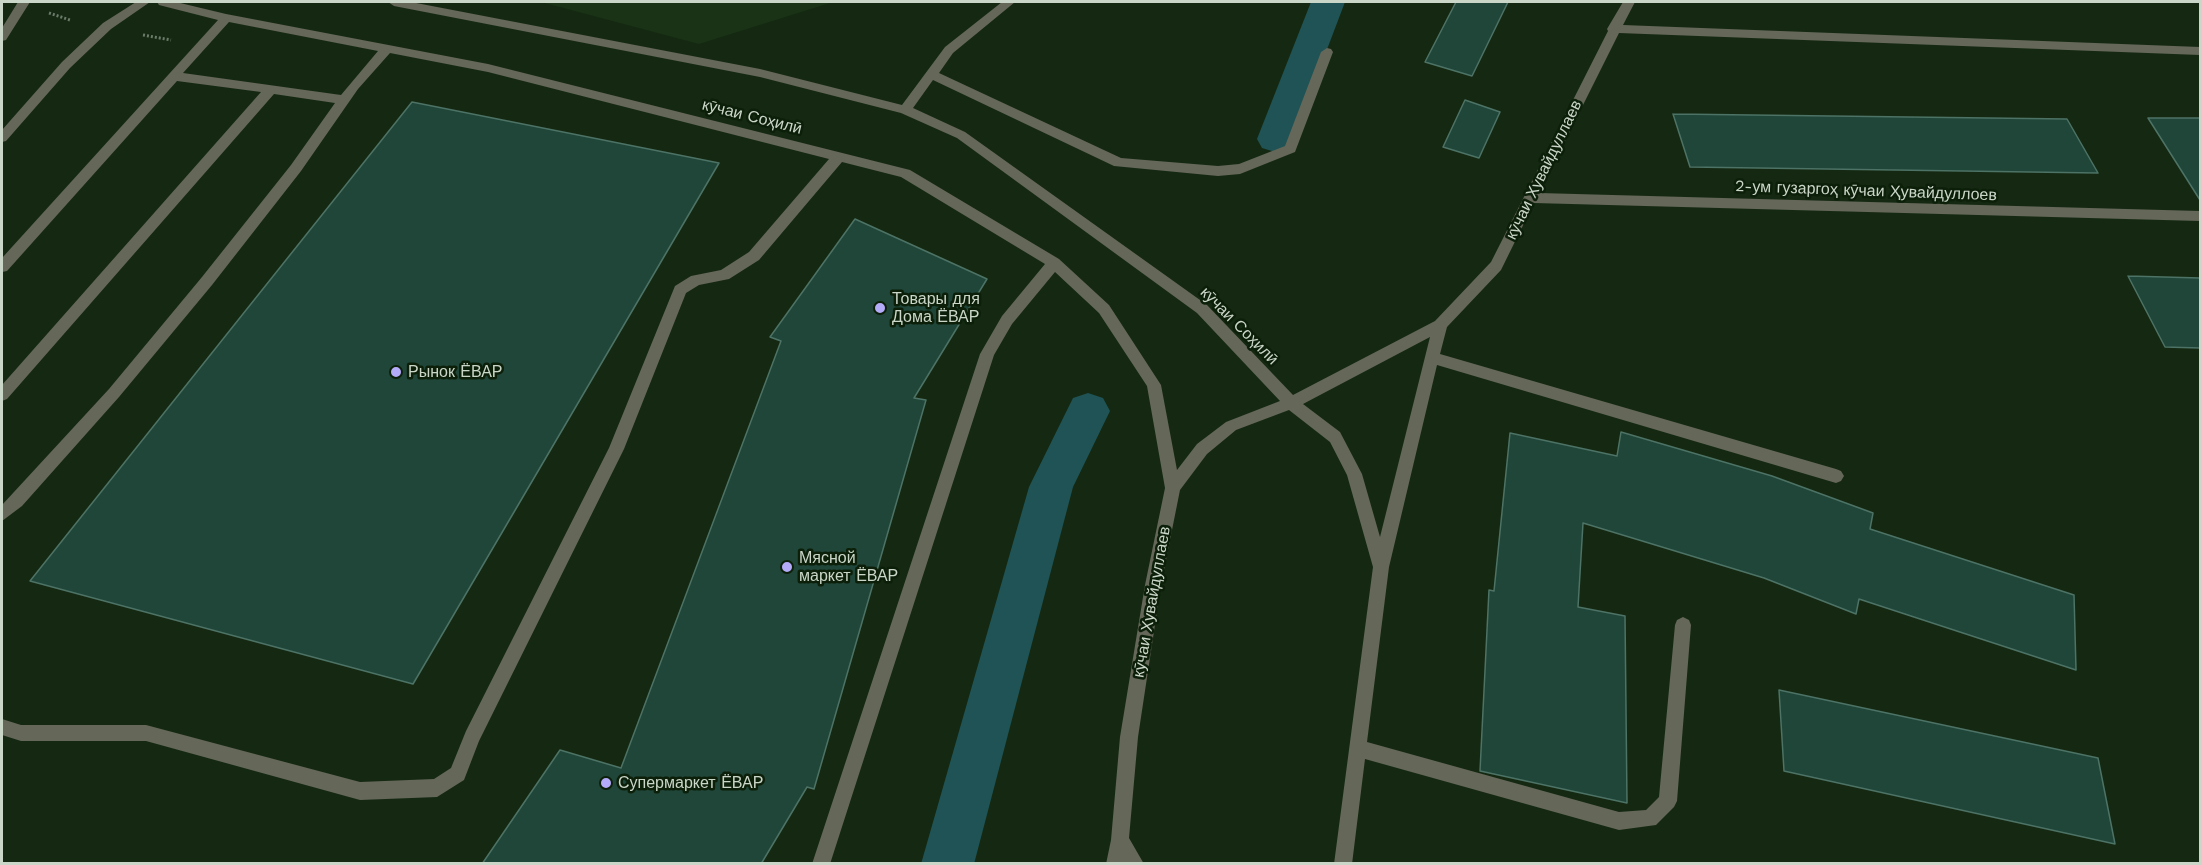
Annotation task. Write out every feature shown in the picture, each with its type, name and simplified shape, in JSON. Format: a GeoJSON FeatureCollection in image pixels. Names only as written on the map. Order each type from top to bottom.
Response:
{"type":"FeatureCollection","features":[{"type":"Feature","properties":{"kind":"street"},"geometry":{"type":"LineString","coordinates":[[2,37],[24,2]]}},
{"type":"Feature","properties":{"kind":"street"},"geometry":{"type":"LineString","coordinates":[[2,138],[91,41],[107,26],[144,2]]}},
{"type":"Feature","properties":{"kind":"street","name":"кӯчаи Соҳилӣ"},"geometry":{"type":"LineString","coordinates":[[162,2],[226,18],[488,68],[905,173],[1054,263],[1104,309],[1154,385],[1173,488]]}},
{"type":"Feature","properties":{"kind":"street","name":"кӯчаи Соҳилӣ"},"geometry":{"type":"LineString","coordinates":[[394,2],[760,73],[904,110],[961,135],[1202,309],[1291,403]]}},
{"type":"Feature","properties":{"kind":"street"},"geometry":{"type":"LineString","coordinates":[[904,110],[949,50],[1009,2]]}},
{"type":"Feature","properties":{"kind":"street","name":"кӯчаи Хувайдуллаев"},"geometry":{"type":"LineString","coordinates":[[1114,864],[1119,840],[1129,737],[1153,585],[1173,488],[1202,449],[1232,426],[1291,403],[1440,325],[1496,266],[1613,29],[1629,2]]}},
{"type":"Feature","properties":{"kind":"street"},"geometry":{"type":"LineString","coordinates":[[2,267],[226,18]]}},
{"type":"Feature","properties":{"kind":"street"},"geometry":{"type":"LineString","coordinates":[[1613,29],[2200,51]]}},
{"type":"Feature","properties":{"kind":"street"},"geometry":{"type":"LineString","coordinates":[[2,514],[17,501],[114,393],[207,281],[296,168],[344,100],[386,50]]}},
{"type":"Feature","properties":{"kind":"street"},"geometry":{"type":"LineString","coordinates":[[931,74],[1119,163],[1218,171],[1240,170],[1290,149],[1327,52]]}},
{"type":"Feature","properties":{"kind":"street"},"geometry":{"type":"LineString","coordinates":[[172,76],[272,88],[344,100]]}},
{"type":"Feature","properties":{"kind":"street"},"geometry":{"type":"LineString","coordinates":[[2,395],[272,88]]}},
{"type":"Feature","properties":{"kind":"street"},"geometry":{"type":"LineString","coordinates":[[2,727],[21,733],[146,733],[360,791],[437,788],[458,774],[472,737],[616,449],[680,290],[696,280],[724,275],[754,256],[839,156]]}},
{"type":"Feature","properties":{"kind":"street","name":"2-ум гузаргоҳ кӯчаи Ҳувайдуллоев"},"geometry":{"type":"LineString","coordinates":[[1530,198],[2200,216]]}},
{"type":"Feature","properties":{"kind":"street"},"geometry":{"type":"LineString","coordinates":[[821,864],[987,354],[1007,320],[1054,263]]}},
{"type":"Feature","properties":{"kind":"street","name":"кӯчаи Хувайдуллаев"},"geometry":{"type":"LineString","coordinates":[[1343,864],[1381,567],[1440,325]]}},
{"type":"Feature","properties":{"kind":"street"},"geometry":{"type":"LineString","coordinates":[[1432,358],[1836,476]]}},
{"type":"Feature","properties":{"kind":"street","name":"кӯчаи Хувайдуллаев"},"geometry":{"type":"LineString","coordinates":[[1291,403],[1335,437],[1354,474],[1381,567]]}},
{"type":"Feature","properties":{"kind":"street"},"geometry":{"type":"LineString","coordinates":[[1358,748],[1619,821],[1650,819],[1668,801],[1683,625]]}},
{"type":"Feature","properties":{"kind":"street"},"geometry":{"type":"LineString","coordinates":[[1119,840],[1135,864]]}},
{"type":"Feature","properties":{"kind":"path"},"geometry":{"type":"LineString","coordinates":[[48,13],[70,20]]}},
{"type":"Feature","properties":{"kind":"path"},"geometry":{"type":"LineString","coordinates":[[135,33],[200,45]]}},
{"type":"Feature","properties":{"kind":"shaded area"},"geometry":{"type":"Polygon","coordinates":[[[541,2],[833,2],[699,44],[541,2]]]}},
{"type":"Feature","properties":{"kind":"building"},"geometry":{"type":"Polygon","coordinates":[[[1456,2],[1508,2],[1472,76],[1425,62],[1456,2]]]}},
{"type":"Feature","properties":{"kind":"building"},"geometry":{"type":"Polygon","coordinates":[[[1465,100],[1500,112],[1479,158],[1443,147],[1465,100]]]}},
{"type":"Feature","properties":{"kind":"building","name":"Рынок ЁВАР"},"geometry":{"type":"Polygon","coordinates":[[[412,102],[719,163],[413,684],[30,581],[412,102]]]}},
{"type":"Feature","properties":{"kind":"building"},"geometry":{"type":"Polygon","coordinates":[[[1673,114],[2067,119],[2098,173],[1690,167],[1673,114]]]}},
{"type":"Feature","properties":{"kind":"building"},"geometry":{"type":"Polygon","coordinates":[[[2148,118],[2200,118],[2200,200],[2148,118]]]}},
{"type":"Feature","properties":{"kind":"building"},"geometry":{"type":"Polygon","coordinates":[[[855,219],[987,279],[914,398],[926,400],[814,789],[807,787],[761,864],[482,864],[560,750],[621,768],[781,341],[770,337],[855,219]]]}},
{"type":"Feature","properties":{"kind":"building"},"geometry":{"type":"Polygon","coordinates":[[[2128,276],[2200,278],[2200,348],[2165,347],[2128,276]]]}},
{"type":"Feature","properties":{"kind":"building"},"geometry":{"type":"Polygon","coordinates":[[[1621,432],[1772,476],[1873,513],[1870,529],[2074,595],[2076,670],[1859,599],[1856,614],[1764,578],[1583,523],[1578,607],[1625,616],[1627,803],[1480,771],[1489,590],[1494,591],[1510,433],[1617,456],[1621,432]]]}},
{"type":"Feature","properties":{"kind":"building"},"geometry":{"type":"Polygon","coordinates":[[[1779,690],[2098,758],[2115,844],[1784,771],[1779,690]]]}},
{"type":"Feature","properties":{"kind":"waterway"},"geometry":{"type":"LineString","coordinates":[[1275,139],[1328,2]]}},
{"type":"Feature","properties":{"kind":"waterway"},"geometry":{"type":"LineString","coordinates":[[947,864],[1051,487],[1088,411]]}},
{"type":"Feature","properties":{"kind":"place","name":"Товары для Дома ЁВАР"},"geometry":{"type":"Point","coordinates":[880,308]}},
{"type":"Feature","properties":{"kind":"place","name":"Рынок ЁВАР"},"geometry":{"type":"Point","coordinates":[396,372]}},
{"type":"Feature","properties":{"kind":"place","name":"Мясной маркет ЁВАР"},"geometry":{"type":"Point","coordinates":[787,567]}},
{"type":"Feature","properties":{"kind":"place","name":"Супермаркет ЁВАР"},"geometry":{"type":"Point","coordinates":[606,783]}}]}
